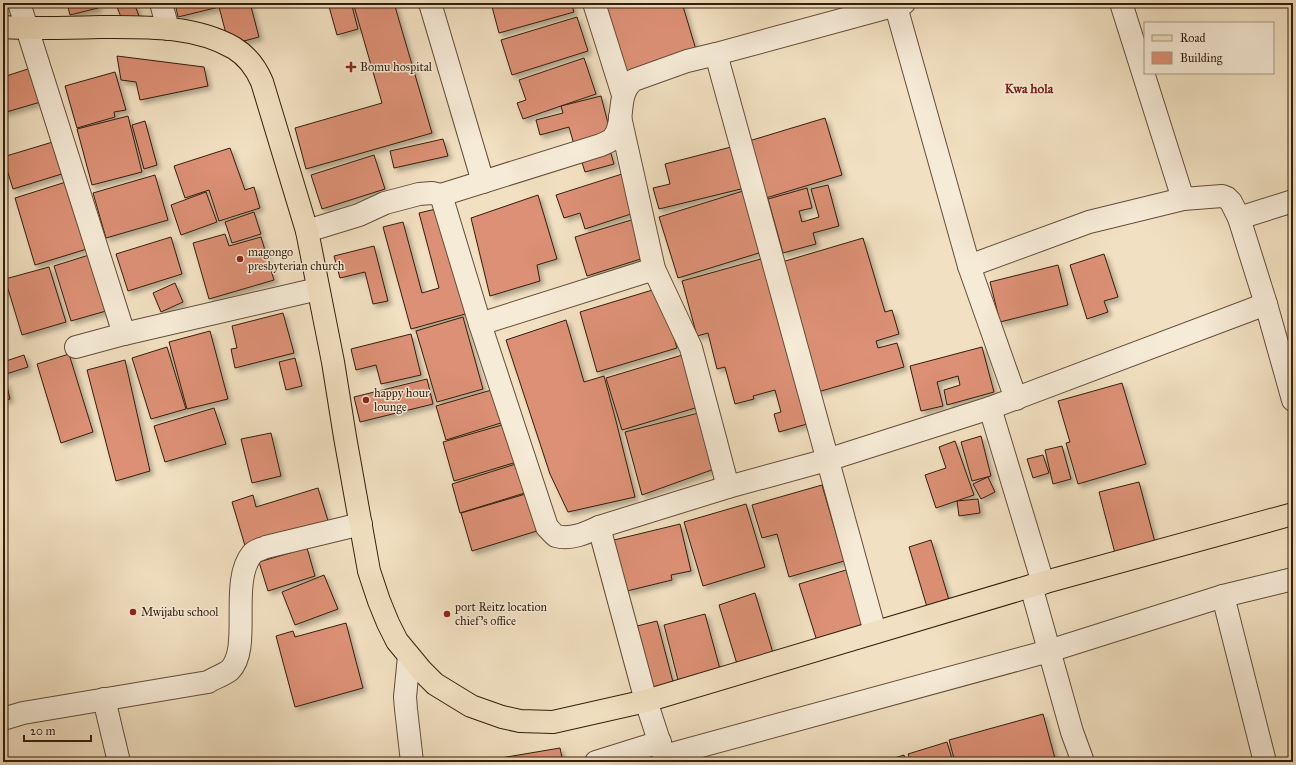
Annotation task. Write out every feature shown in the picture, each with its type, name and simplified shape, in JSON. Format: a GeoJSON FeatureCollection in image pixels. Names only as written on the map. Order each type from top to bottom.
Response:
{"type":"FeatureCollection","features":[{"type":"Feature","properties":{"kind":"main road"},"geometry":{"type":"LineString","coordinates":[[3,27],[146,27],[197,34],[218,40],[234,48],[250,61],[258,72],[307,231],[333,362],[369,571],[379,601],[388,624],[397,641],[421,670],[436,684],[471,706],[502,717],[520,720],[553,722],[646,701],[1037,585],[1293,514]]}},
{"type":"Feature","properties":{"kind":"street"},"geometry":{"type":"LineString","coordinates":[[19,3],[124,334]]}},
{"type":"Feature","properties":{"kind":"street"},"geometry":{"type":"LineString","coordinates":[[161,3],[168,29]]}},
{"type":"Feature","properties":{"kind":"street"},"geometry":{"type":"LineString","coordinates":[[430,3],[483,182]]}},
{"type":"Feature","properties":{"kind":"street"},"geometry":{"type":"LineString","coordinates":[[594,3],[624,95]]}},
{"type":"Feature","properties":{"kind":"street"},"geometry":{"type":"LineString","coordinates":[[1121,3],[1183,199]]}},
{"type":"Feature","properties":{"kind":"street"},"geometry":{"type":"LineString","coordinates":[[307,231],[359,215],[385,203],[419,194],[432,193],[441,195],[607,142],[613,139],[617,132],[624,95],[629,84],[634,80],[687,61],[898,4],[969,266],[1016,399]]}},
{"type":"Feature","properties":{"kind":"street"},"geometry":{"type":"LineString","coordinates":[[716,54],[875,632]]}},
{"type":"Feature","properties":{"kind":"street"},"geometry":{"type":"LineString","coordinates":[[620,117],[654,269],[691,348],[728,487]]}},
{"type":"Feature","properties":{"kind":"street"},"geometry":{"type":"LineString","coordinates":[[441,195],[480,324],[547,527],[555,535],[570,537],[728,487],[827,460],[990,408],[1266,304]]}},
{"type":"Feature","properties":{"kind":"street"},"geometry":{"type":"LineString","coordinates":[[969,266],[1089,222],[1183,199],[1222,196],[1227,198],[1231,202],[1239,218],[1266,304],[1293,400]]}},
{"type":"Feature","properties":{"kind":"street"},"geometry":{"type":"LineString","coordinates":[[1239,218],[1293,201]]}},
{"type":"Feature","properties":{"kind":"street"},"geometry":{"type":"LineString","coordinates":[[480,324],[654,269]]}},
{"type":"Feature","properties":{"kind":"street"},"geometry":{"type":"LineString","coordinates":[[76,347],[124,334],[318,289]]}},
{"type":"Feature","properties":{"kind":"street"},"geometry":{"type":"LineString","coordinates":[[990,408],[1037,585],[1049,651],[1072,732],[1083,762]]}},
{"type":"Feature","properties":{"kind":"street"},"geometry":{"type":"LineString","coordinates":[[3,719],[23,713],[208,682],[229,670],[237,659],[240,645],[240,602],[245,566],[253,552],[266,547],[361,524]]}},
{"type":"Feature","properties":{"kind":"street"},"geometry":{"type":"LineString","coordinates":[[599,527],[646,701],[663,753]]}},
{"type":"Feature","properties":{"kind":"street"},"geometry":{"type":"LineString","coordinates":[[596,762],[663,753],[1049,651],[1223,596],[1293,578]]}},
{"type":"Feature","properties":{"kind":"street"},"geometry":{"type":"LineString","coordinates":[[1223,596],[1265,762]]}},
{"type":"Feature","properties":{"kind":"street"},"geometry":{"type":"LineString","coordinates":[[409,656],[405,698],[412,762]]}},
{"type":"Feature","properties":{"kind":"street"},"geometry":{"type":"LineString","coordinates":[[104,699],[119,762]]}},
{"type":"Feature","properties":{"kind":"building"},"geometry":{"type":"Polygon","coordinates":[[[67,3],[97,3],[98,8],[70,15],[67,3]]]}},
{"type":"Feature","properties":{"kind":"building"},"geometry":{"type":"Polygon","coordinates":[[[134,3],[139,16],[123,22],[117,7],[134,3]]]}},
{"type":"Feature","properties":{"kind":"building"},"geometry":{"type":"Polygon","coordinates":[[[175,3],[250,3],[259,37],[229,45],[219,7],[178,17],[175,3]]]}},
{"type":"Feature","properties":{"kind":"building"},"geometry":{"type":"Polygon","coordinates":[[[328,3],[362,3],[352,6],[358,29],[337,35],[328,3]]]}},
{"type":"Feature","properties":{"kind":"building"},"geometry":{"type":"Polygon","coordinates":[[[366,3],[394,3],[432,133],[306,169],[295,128],[382,103],[354,6],[366,3]]]}},
{"type":"Feature","properties":{"kind":"building"},"geometry":{"type":"Polygon","coordinates":[[[491,3],[571,3],[574,12],[499,33],[491,3]]]}},
{"type":"Feature","properties":{"kind":"building"},"geometry":{"type":"Polygon","coordinates":[[[682,3],[697,53],[625,75],[604,4],[682,3]]]}},
{"type":"Feature","properties":{"kind":"building"},"geometry":{"type":"Polygon","coordinates":[[[577,17],[588,51],[512,75],[501,40],[577,17]]]}},
{"type":"Feature","properties":{"kind":"building"},"geometry":{"type":"Polygon","coordinates":[[[117,56],[204,67],[208,86],[140,100],[136,82],[121,80],[117,56]]]}},
{"type":"Feature","properties":{"kind":"building"},"geometry":{"type":"Polygon","coordinates":[[[584,58],[596,94],[523,119],[517,103],[526,100],[519,80],[584,58]]]}},
{"type":"Feature","properties":{"kind":"building"},"geometry":{"type":"Polygon","coordinates":[[[34,67],[44,101],[3,113],[3,77],[34,67]]]}},
{"type":"Feature","properties":{"kind":"building"},"geometry":{"type":"Polygon","coordinates":[[[115,72],[126,110],[114,112],[115,117],[77,128],[65,86],[115,72]]]}},
{"type":"Feature","properties":{"kind":"building"},"geometry":{"type":"Polygon","coordinates":[[[601,96],[612,139],[575,148],[569,127],[540,135],[536,120],[563,113],[561,106],[601,96]]]}},
{"type":"Feature","properties":{"kind":"building"},"geometry":{"type":"Polygon","coordinates":[[[128,116],[142,172],[92,185],[77,129],[128,116]]]}},
{"type":"Feature","properties":{"kind":"building"},"geometry":{"type":"Polygon","coordinates":[[[825,118],[842,175],[766,198],[749,141],[825,118]]]}},
{"type":"Feature","properties":{"kind":"building"},"geometry":{"type":"Polygon","coordinates":[[[145,121],[157,165],[144,169],[132,125],[145,121]]]}},
{"type":"Feature","properties":{"kind":"building"},"geometry":{"type":"Polygon","coordinates":[[[443,139],[448,156],[394,168],[390,151],[443,139]]]}},
{"type":"Feature","properties":{"kind":"building"},"geometry":{"type":"Polygon","coordinates":[[[56,141],[65,173],[13,189],[3,157],[56,141]]]}},
{"type":"Feature","properties":{"kind":"building"},"geometry":{"type":"Polygon","coordinates":[[[735,146],[745,188],[659,209],[653,188],[670,184],[665,164],[735,146]]]}},
{"type":"Feature","properties":{"kind":"building"},"geometry":{"type":"Polygon","coordinates":[[[609,147],[614,164],[585,172],[580,156],[609,147]]]}},
{"type":"Feature","properties":{"kind":"building"},"geometry":{"type":"Polygon","coordinates":[[[230,148],[245,190],[254,187],[260,208],[219,221],[209,190],[185,198],[174,166],[230,148]]]}},
{"type":"Feature","properties":{"kind":"building"},"geometry":{"type":"Polygon","coordinates":[[[374,155],[385,189],[322,209],[311,175],[374,155]]]}},
{"type":"Feature","properties":{"kind":"building"},"geometry":{"type":"Polygon","coordinates":[[[622,174],[634,213],[585,229],[580,213],[564,218],[556,195],[622,174]]]}},
{"type":"Feature","properties":{"kind":"building"},"geometry":{"type":"Polygon","coordinates":[[[155,175],[168,220],[106,238],[93,193],[155,175]]]}},
{"type":"Feature","properties":{"kind":"building"},"geometry":{"type":"Polygon","coordinates":[[[69,181],[90,248],[35,265],[15,198],[69,181]]]}},
{"type":"Feature","properties":{"kind":"building"},"geometry":{"type":"Polygon","coordinates":[[[828,185],[839,226],[813,233],[816,244],[783,253],[768,199],[807,188],[812,208],[799,211],[802,222],[819,217],[811,189],[828,185]]]}},
{"type":"Feature","properties":{"kind":"building"},"geometry":{"type":"Polygon","coordinates":[[[743,191],[762,252],[678,278],[659,217],[743,191]]]}},
{"type":"Feature","properties":{"kind":"building"},"geometry":{"type":"Polygon","coordinates":[[[206,192],[217,222],[181,235],[171,205],[206,192]]]}},
{"type":"Feature","properties":{"kind":"building"},"geometry":{"type":"Polygon","coordinates":[[[538,195],[557,259],[537,265],[540,281],[490,296],[471,218],[538,195]]]}},
{"type":"Feature","properties":{"kind":"building"},"geometry":{"type":"Polygon","coordinates":[[[440,208],[469,313],[411,329],[383,227],[403,222],[422,293],[439,288],[419,213],[440,208]]]}},
{"type":"Feature","properties":{"kind":"building"},"geometry":{"type":"Polygon","coordinates":[[[254,212],[261,234],[232,243],[225,222],[254,212]]]}},
{"type":"Feature","properties":{"kind":"building"},"geometry":{"type":"Polygon","coordinates":[[[638,218],[650,256],[587,276],[575,237],[638,218]]]}},
{"type":"Feature","properties":{"kind":"building"},"geometry":{"type":"Polygon","coordinates":[[[225,234],[229,246],[261,237],[274,280],[209,299],[193,243],[225,234]]]}},
{"type":"Feature","properties":{"kind":"building"},"geometry":{"type":"Polygon","coordinates":[[[171,237],[182,274],[128,291],[116,254],[171,237]]]}},
{"type":"Feature","properties":{"kind":"building"},"geometry":{"type":"Polygon","coordinates":[[[863,238],[885,312],[892,310],[899,334],[876,341],[878,348],[897,343],[904,367],[818,392],[782,262],[863,238]]]}},
{"type":"Feature","properties":{"kind":"building"},"geometry":{"type":"Polygon","coordinates":[[[374,246],[388,301],[373,304],[365,272],[340,278],[334,256],[374,246]]]}},
{"type":"Feature","properties":{"kind":"building"},"geometry":{"type":"Polygon","coordinates":[[[1104,254],[1118,297],[1104,301],[1108,312],[1087,319],[1070,265],[1104,254]]]}},
{"type":"Feature","properties":{"kind":"building"},"geometry":{"type":"Polygon","coordinates":[[[89,255],[106,311],[71,321],[54,266],[89,255]]]}},
{"type":"Feature","properties":{"kind":"building"},"geometry":{"type":"Polygon","coordinates":[[[768,257],[814,422],[779,432],[774,414],[781,412],[775,390],[753,396],[754,399],[735,404],[725,367],[717,369],[708,333],[697,336],[682,281],[768,257]]]}},
{"type":"Feature","properties":{"kind":"building"},"geometry":{"type":"Polygon","coordinates":[[[1058,265],[1068,305],[1000,322],[990,282],[1058,265]]]}},
{"type":"Feature","properties":{"kind":"building"},"geometry":{"type":"Polygon","coordinates":[[[49,267],[66,322],[22,335],[5,279],[49,267]]]}},
{"type":"Feature","properties":{"kind":"building"},"geometry":{"type":"Polygon","coordinates":[[[175,283],[183,302],[161,312],[153,293],[175,283]]]}},
{"type":"Feature","properties":{"kind":"building"},"geometry":{"type":"Polygon","coordinates":[[[659,288],[677,348],[597,372],[580,312],[659,288]]]}},
{"type":"Feature","properties":{"kind":"building"},"geometry":{"type":"Polygon","coordinates":[[[283,313],[294,353],[235,368],[231,349],[237,348],[232,326],[283,313]]]}},
{"type":"Feature","properties":{"kind":"building"},"geometry":{"type":"Polygon","coordinates":[[[463,317],[483,389],[437,402],[416,331],[463,317]]]}},
{"type":"Feature","properties":{"kind":"building"},"geometry":{"type":"Polygon","coordinates":[[[566,320],[584,382],[604,376],[635,497],[568,512],[550,474],[506,340],[566,320]]]}},
{"type":"Feature","properties":{"kind":"building"},"geometry":{"type":"Polygon","coordinates":[[[210,331],[228,399],[187,409],[169,342],[210,331]]]}},
{"type":"Feature","properties":{"kind":"building"},"geometry":{"type":"Polygon","coordinates":[[[411,334],[421,375],[381,384],[376,365],[356,370],[351,349],[411,334]]]}},
{"type":"Feature","properties":{"kind":"building"},"geometry":{"type":"Polygon","coordinates":[[[167,347],[186,409],[151,419],[132,358],[167,347]]]}},
{"type":"Feature","properties":{"kind":"building"},"geometry":{"type":"Polygon","coordinates":[[[982,347],[994,392],[947,405],[944,390],[960,385],[958,376],[937,382],[943,406],[921,411],[910,366],[982,347]]]}},
{"type":"Feature","properties":{"kind":"building"},"geometry":{"type":"Polygon","coordinates":[[[689,353],[705,405],[622,430],[606,378],[689,353]]]}},
{"type":"Feature","properties":{"kind":"building"},"geometry":{"type":"Polygon","coordinates":[[[69,354],[93,432],[61,443],[37,364],[69,354]]]}},
{"type":"Feature","properties":{"kind":"building"},"geometry":{"type":"Polygon","coordinates":[[[24,355],[28,367],[3,375],[3,362],[24,355]]]}},
{"type":"Feature","properties":{"kind":"building"},"geometry":{"type":"Polygon","coordinates":[[[295,358],[302,386],[286,390],[279,362],[295,358]]]}},
{"type":"Feature","properties":{"kind":"building"},"geometry":{"type":"Polygon","coordinates":[[[125,360],[150,471],[116,481],[87,370],[125,360]]]}},
{"type":"Feature","properties":{"kind":"building"},"geometry":{"type":"Polygon","coordinates":[[[427,379],[433,404],[360,422],[354,397],[427,379]]]}},
{"type":"Feature","properties":{"kind":"building"},"geometry":{"type":"Polygon","coordinates":[[[6,382],[10,399],[3,401],[3,383],[6,382]]]}},
{"type":"Feature","properties":{"kind":"building"},"geometry":{"type":"Polygon","coordinates":[[[1122,383],[1146,464],[1078,484],[1066,443],[1070,442],[1058,401],[1122,383]]]}},
{"type":"Feature","properties":{"kind":"building"},"geometry":{"type":"Polygon","coordinates":[[[495,389],[504,422],[446,440],[436,406],[495,389]]]}},
{"type":"Feature","properties":{"kind":"building"},"geometry":{"type":"Polygon","coordinates":[[[214,408],[226,444],[165,462],[154,426],[214,408]]]}},
{"type":"Feature","properties":{"kind":"building"},"geometry":{"type":"Polygon","coordinates":[[[706,411],[717,468],[642,495],[625,432],[706,411]]]}},
{"type":"Feature","properties":{"kind":"building"},"geometry":{"type":"Polygon","coordinates":[[[509,423],[520,461],[454,481],[443,442],[509,423]]]}},
{"type":"Feature","properties":{"kind":"building"},"geometry":{"type":"Polygon","coordinates":[[[271,433],[281,476],[252,483],[241,439],[271,433]]]}},
{"type":"Feature","properties":{"kind":"building"},"geometry":{"type":"Polygon","coordinates":[[[981,436],[991,476],[972,481],[961,442],[981,436]]]}},
{"type":"Feature","properties":{"kind":"building"},"geometry":{"type":"Polygon","coordinates":[[[955,441],[974,495],[936,508],[925,475],[946,468],[939,447],[955,441]]]}},
{"type":"Feature","properties":{"kind":"building"},"geometry":{"type":"Polygon","coordinates":[[[1062,446],[1071,479],[1053,484],[1045,450],[1062,446]]]}},
{"type":"Feature","properties":{"kind":"building"},"geometry":{"type":"Polygon","coordinates":[[[1043,455],[1049,473],[1033,478],[1027,459],[1043,455]]]}},
{"type":"Feature","properties":{"kind":"building"},"geometry":{"type":"Polygon","coordinates":[[[519,463],[528,492],[460,513],[452,484],[519,463]]]}},
{"type":"Feature","properties":{"kind":"building"},"geometry":{"type":"Polygon","coordinates":[[[988,477],[995,492],[981,499],[973,484],[988,477]]]}},
{"type":"Feature","properties":{"kind":"building"},"geometry":{"type":"Polygon","coordinates":[[[1139,482],[1156,546],[1116,557],[1099,492],[1139,482]]]}},
{"type":"Feature","properties":{"kind":"building"},"geometry":{"type":"Polygon","coordinates":[[[822,485],[844,561],[789,577],[777,534],[762,538],[752,505],[822,485]]]}},
{"type":"Feature","properties":{"kind":"building"},"geometry":{"type":"Polygon","coordinates":[[[318,488],[329,524],[246,549],[232,502],[253,495],[256,507],[318,488]]]}},
{"type":"Feature","properties":{"kind":"building"},"geometry":{"type":"Polygon","coordinates":[[[529,493],[540,530],[472,551],[461,513],[529,493]]]}},
{"type":"Feature","properties":{"kind":"building"},"geometry":{"type":"Polygon","coordinates":[[[978,499],[980,513],[959,516],[957,501],[978,499]]]}},
{"type":"Feature","properties":{"kind":"building"},"geometry":{"type":"Polygon","coordinates":[[[746,504],[765,567],[703,586],[684,522],[746,504]]]}},
{"type":"Feature","properties":{"kind":"building"},"geometry":{"type":"Polygon","coordinates":[[[680,524],[691,571],[671,575],[672,580],[627,591],[614,540],[680,524]]]}},
{"type":"Feature","properties":{"kind":"building"},"geometry":{"type":"Polygon","coordinates":[[[931,540],[949,600],[927,607],[909,547],[931,540]]]}},
{"type":"Feature","properties":{"kind":"building"},"geometry":{"type":"Polygon","coordinates":[[[307,548],[315,576],[268,591],[259,562],[307,548]]]}},
{"type":"Feature","properties":{"kind":"building"},"geometry":{"type":"Polygon","coordinates":[[[846,570],[864,627],[817,641],[799,584],[846,570]]]}},
{"type":"Feature","properties":{"kind":"building"},"geometry":{"type":"Polygon","coordinates":[[[324,575],[338,609],[295,625],[282,592],[324,575]]]}},
{"type":"Feature","properties":{"kind":"building"},"geometry":{"type":"Polygon","coordinates":[[[755,593],[773,653],[737,664],[719,605],[755,593]]]}},
{"type":"Feature","properties":{"kind":"building"},"geometry":{"type":"Polygon","coordinates":[[[705,614],[720,669],[678,680],[664,625],[705,614]]]}},
{"type":"Feature","properties":{"kind":"building"},"geometry":{"type":"Polygon","coordinates":[[[657,621],[673,682],[653,688],[637,626],[657,621]]]}},
{"type":"Feature","properties":{"kind":"building"},"geometry":{"type":"Polygon","coordinates":[[[346,623],[363,688],[295,707],[276,636],[293,631],[295,637],[346,623]]]}},
{"type":"Feature","properties":{"kind":"building"},"geometry":{"type":"Polygon","coordinates":[[[1043,714],[1056,762],[955,762],[949,740],[1043,714]]]}},
{"type":"Feature","properties":{"kind":"building"},"geometry":{"type":"Polygon","coordinates":[[[947,742],[953,762],[911,762],[908,754],[947,742]]]}},
{"type":"Feature","properties":{"kind":"building"},"geometry":{"type":"Polygon","coordinates":[[[560,748],[563,762],[483,762],[483,761],[560,748]]]}},
{"type":"Feature","properties":{"kind":"building"},"geometry":{"type":"Polygon","coordinates":[[[904,755],[906,762],[882,762],[904,755]]]}},
{"type":"Feature","properties":{"kind":"place","name":"Bomu hospital"},"geometry":{"type":"Point","coordinates":[351,67]}},
{"type":"Feature","properties":{"kind":"place","name":"magongo presbyterian church"},"geometry":{"type":"Point","coordinates":[240,259]}},
{"type":"Feature","properties":{"kind":"place","name":"happy hour lounge"},"geometry":{"type":"Point","coordinates":[366,400]}},
{"type":"Feature","properties":{"kind":"place","name":"Mwijabu school"},"geometry":{"type":"Point","coordinates":[133,612]}},
{"type":"Feature","properties":{"kind":"place","name":"port Reitz location chief's office"},"geometry":{"type":"Point","coordinates":[447,614]}},
{"type":"Feature","properties":{"kind":"district","name":"Kwa hola"},"geometry":{"type":"Point","coordinates":[1029,88]}}]}
